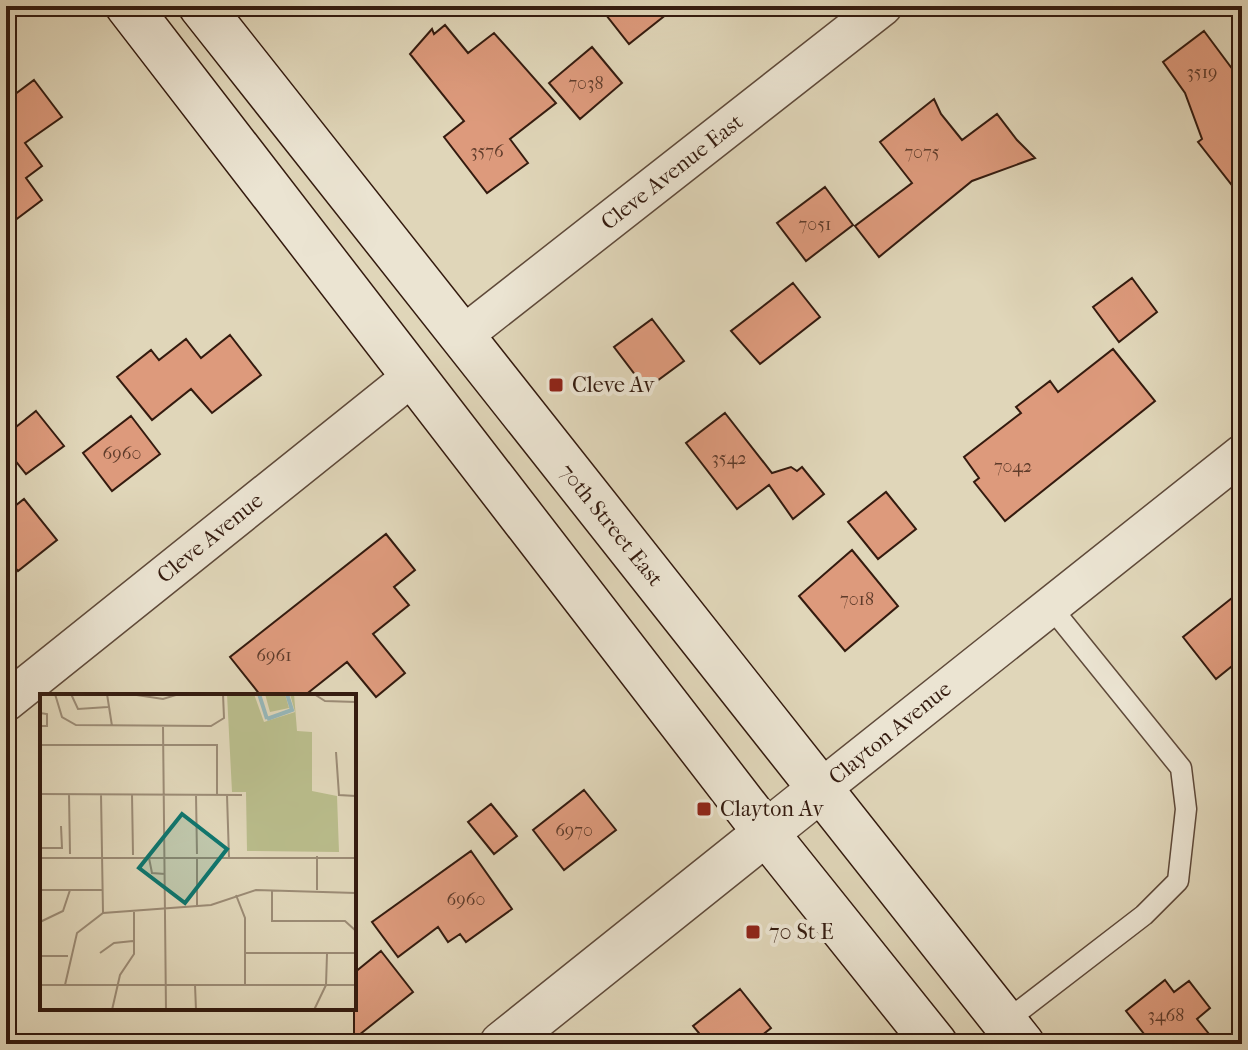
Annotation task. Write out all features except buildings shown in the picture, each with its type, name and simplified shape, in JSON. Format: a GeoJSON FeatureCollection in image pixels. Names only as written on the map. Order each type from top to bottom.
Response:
{"type":"FeatureCollection","features":[{"type":"Feature","properties":{"kind":"main road"},"geometry":{"type":"LineString","coordinates":[[128,6],[766,833],[935,1044]]}},
{"type":"Feature","properties":{"kind":"main road","name":"70th Street East"},"geometry":{"type":"LineString","coordinates":[[201,6],[1013,1033]]}},
{"type":"Feature","properties":{"kind":"main road","name":"Clayton Avenue"},"geometry":{"type":"LineString","coordinates":[[502,1044],[822,788]]}},
{"type":"Feature","properties":{"kind":"street","name":"Cleve Avenue East"},"geometry":{"type":"LineString","coordinates":[[461,337],[883,6]]}},
{"type":"Feature","properties":{"kind":"street","name":"Cleve Avenue"},"geometry":{"type":"LineString","coordinates":[[6,702],[414,375]]}},
{"type":"Feature","properties":{"kind":"street","name":"Clayton Avenue"},"geometry":{"type":"LineString","coordinates":[[822,788],[1242,454]]}},
{"type":"Feature","properties":{"kind":"lane"},"geometry":{"type":"LineString","coordinates":[[1013,1033],[1178,881],[1186,809],[1181,768],[1050,606]]}},
{"type":"Feature","properties":{"kind":"place","name":"Cleve Av"},"geometry":{"type":"Point","coordinates":[556,385]}},
{"type":"Feature","properties":{"kind":"place","name":"Clayton Av"},"geometry":{"type":"Point","coordinates":[704,809]}},
{"type":"Feature","properties":{"kind":"place","name":"70 St E"},"geometry":{"type":"Point","coordinates":[753,932]}}]}
